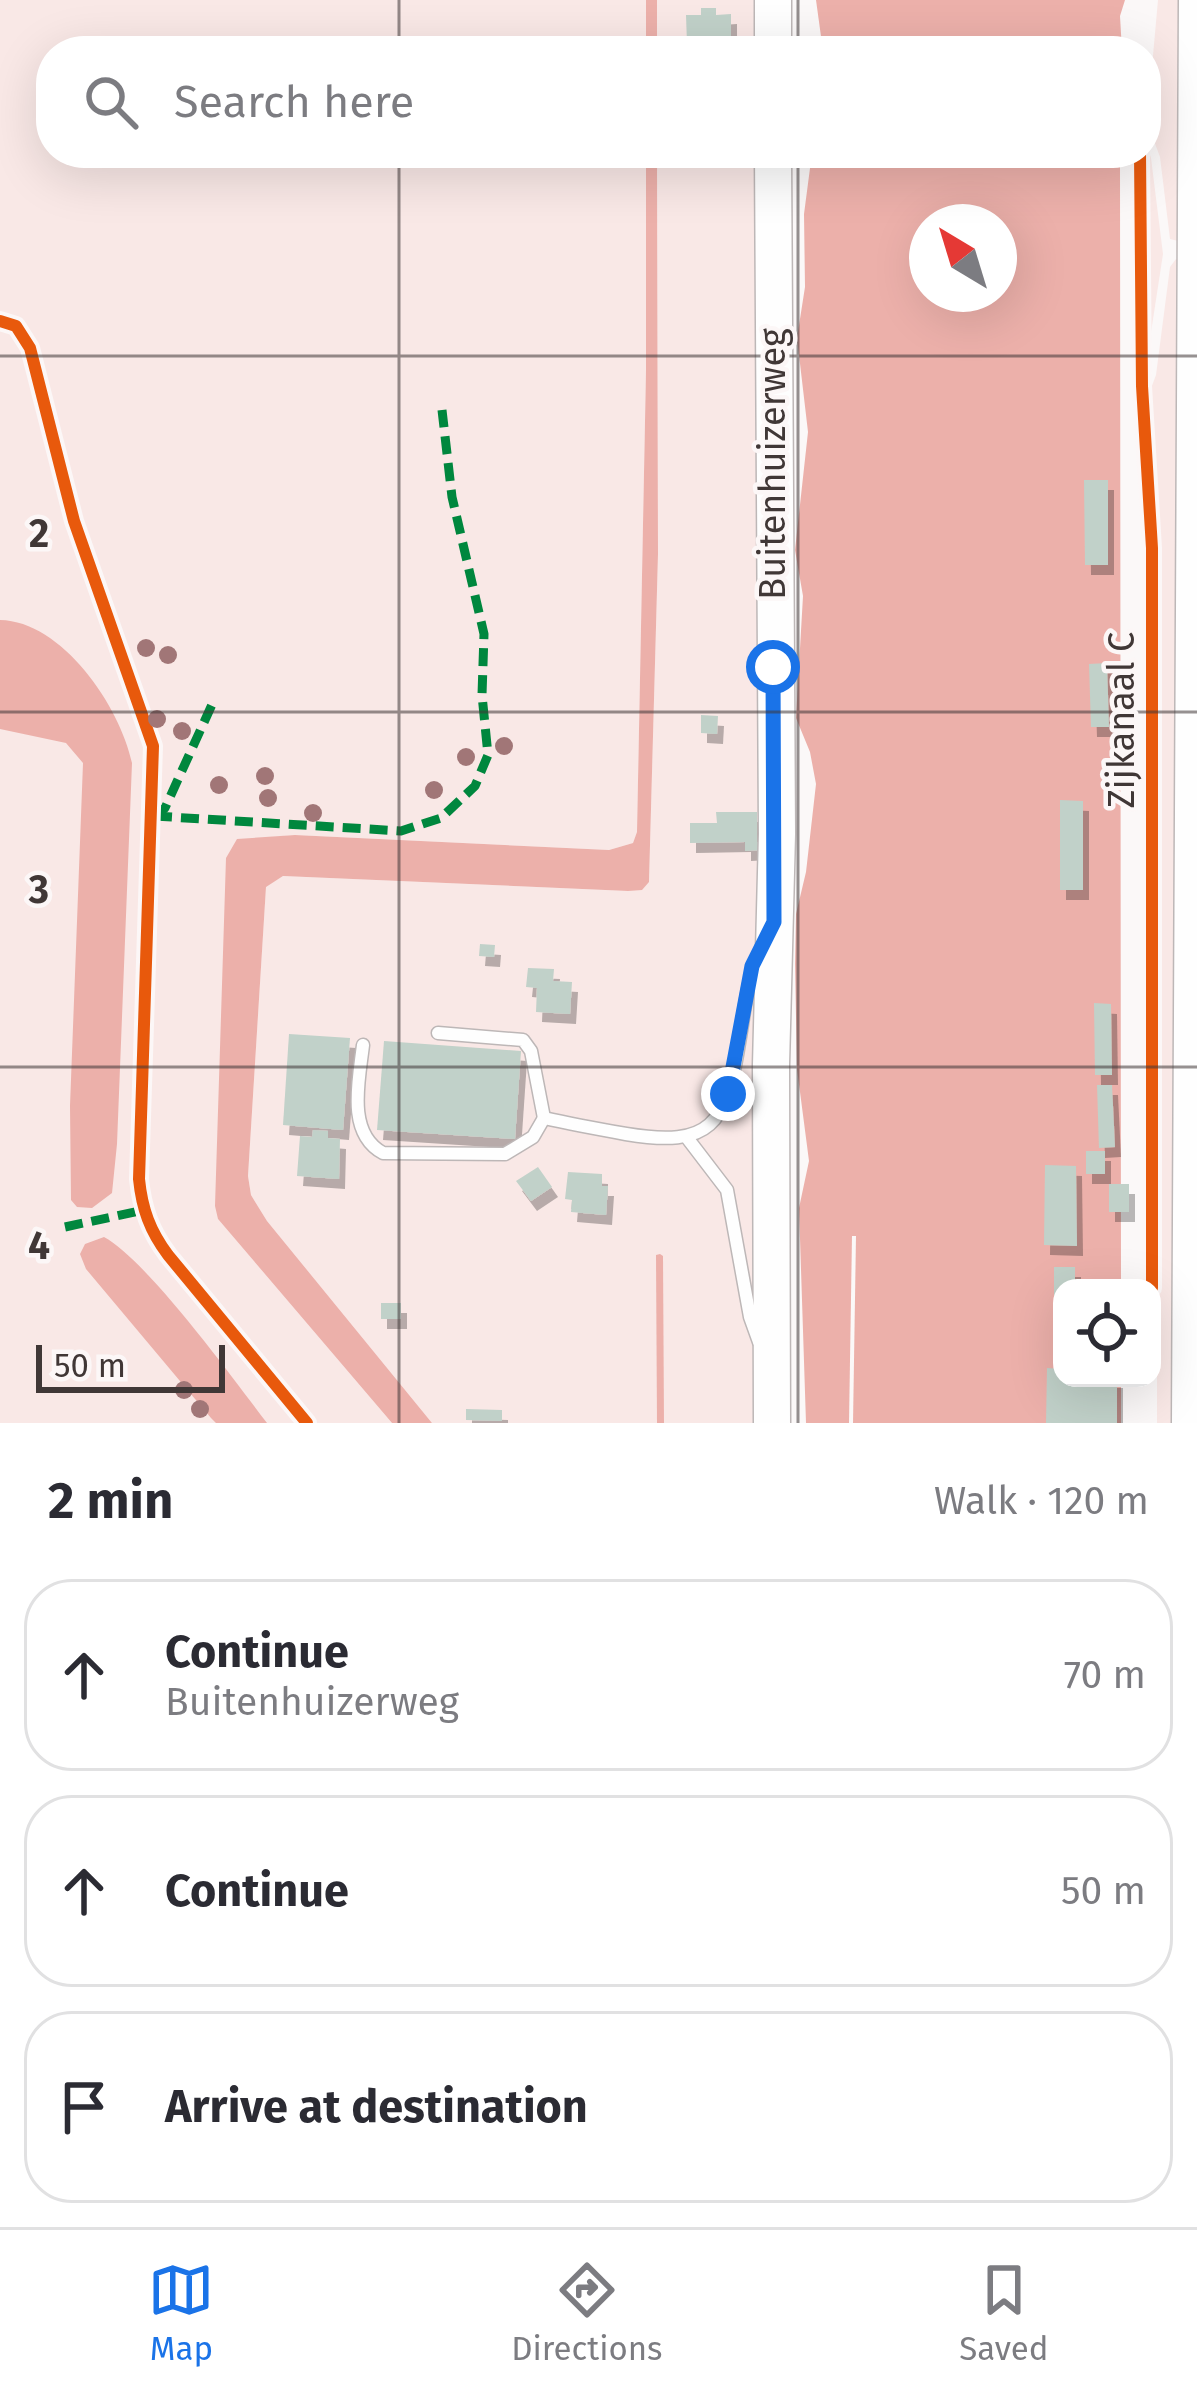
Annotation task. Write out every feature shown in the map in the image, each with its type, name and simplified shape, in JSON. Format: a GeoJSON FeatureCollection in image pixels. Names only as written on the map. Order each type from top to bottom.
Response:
{"type":"FeatureCollection","features":[{"type":"Feature","properties":{"kind":"street"},"geometry":{"type":"LineString","coordinates":[[773,0],[773,36]]}},
{"type":"Feature","properties":{"kind":"street","name":"Zijkanaal C"},"geometry":{"type":"LineString","coordinates":[[1190,1423],[1196,0]]}},
{"type":"Feature","properties":{"kind":"street","name":"Buitenhuizerweg"},"geometry":{"type":"LineString","coordinates":[[772,1423],[773,168]]}},
{"type":"Feature","properties":{"kind":"lane"},"geometry":{"type":"LineString","coordinates":[[544,1118],[655,1139],[688,1139],[710,1123],[728,1094],[752,966],[774,922]]}},
{"type":"Feature","properties":{"kind":"lane"},"geometry":{"type":"LineString","coordinates":[[363,1045],[358,1094],[362,1132],[383,1154],[505,1154],[533,1137],[544,1118],[537,1072],[523,1040],[438,1033]]}},
{"type":"Feature","properties":{"kind":"lane"},"geometry":{"type":"LineString","coordinates":[[688,1139],[728,1190],[750,1317],[772,1372]]}},
{"type":"Feature","properties":{"kind":"shaded area"},"geometry":{"type":"Polygon","coordinates":[[[0,0],[646,0],[646,36],[36,36],[36,168],[646,168],[637,833],[633,843],[609,850],[295,835],[238,840],[218,1219],[392,1423],[0,1423],[0,0]]]}},
{"type":"Feature","properties":{"kind":"shaded area"},"geometry":{"type":"Polygon","coordinates":[[[646,0],[657,0],[657,36],[646,36],[646,0]]]}},
{"type":"Feature","properties":{"kind":"shaded area"},"geometry":{"type":"Polygon","coordinates":[[[657,0],[767,0],[767,36],[657,36],[657,0]]]}},
{"type":"Feature","properties":{"kind":"shaded area"},"geometry":{"type":"Polygon","coordinates":[[[816,0],[1125,0],[1121,36],[821,36],[816,0]]]}},
{"type":"Feature","properties":{"kind":"shaded area"},"geometry":{"type":"Polygon","coordinates":[[[1158,0],[1185,0],[1182,242],[1170,239],[1161,165],[1161,36],[1155,36],[1158,0]]]}},
{"type":"Feature","properties":{"kind":"shaded area"},"geometry":{"type":"Polygon","coordinates":[[[646,168],[657,168],[658,554],[649,882],[642,890],[628,891],[283,876],[266,887],[248,1176],[251,1195],[267,1221],[432,1423],[392,1423],[218,1219],[226,858],[237,839],[295,835],[609,850],[633,843],[637,832],[646,168]]]}},
{"type":"Feature","properties":{"kind":"shaded area"},"geometry":{"type":"Polygon","coordinates":[[[657,168],[766,168],[765,1423],[432,1423],[267,1221],[251,1195],[248,1176],[266,886],[283,876],[628,891],[649,882],[658,554],[657,168]]]}},
{"type":"Feature","properties":{"kind":"shaded area"},"geometry":{"type":"Polygon","coordinates":[[[810,168],[1120,168],[1121,1279],[1053,1279],[1053,1387],[1121,1387],[1121,1423],[806,1423],[799,1208],[809,1161],[797,1069],[795,964],[796,914],[816,784],[796,718],[803,596],[795,550],[808,432],[797,338],[805,287],[804,214],[810,168]]]}},
{"type":"Feature","properties":{"kind":"shaded area"},"geometry":{"type":"Polygon","coordinates":[[[1146,168],[1152,168],[1163,254],[1146,365],[1146,168]]]}},
{"type":"Feature","properties":{"kind":"shaded area"},"geometry":{"type":"Polygon","coordinates":[[[1176,259],[1182,260],[1182,1423],[1157,1423],[1161,1279],[1157,1279],[1157,507],[1147,399],[1156,375],[1170,267],[1176,259]]]}},
{"type":"Feature","properties":{"kind":"shaded area"},"geometry":{"type":"Polygon","coordinates":[[[0,620],[45,635],[85,670],[115,717],[132,763],[117,1144],[112,1193],[92,1208],[77,1207],[71,1200],[83,763],[66,743],[0,729],[0,620]]]}},
{"type":"Feature","properties":{"kind":"shaded area"},"geometry":{"type":"Polygon","coordinates":[[[104,1237],[166,1295],[267,1423],[216,1423],[211,1418],[86,1269],[80,1254],[85,1244],[104,1237]]]}},
{"type":"Feature","properties":{"kind":"shaded area"},"geometry":{"type":"Polygon","coordinates":[[[660,1254],[664,1423],[657,1423],[656,1255],[660,1254]]]}},
{"type":"Feature","properties":{"kind":"pier"},"geometry":{"type":"Polygon","coordinates":[[[852,1236],[856,1236],[853,1423],[849,1423],[852,1236]]]}},
{"type":"Feature","properties":{"kind":"building"},"geometry":{"type":"Polygon","coordinates":[[[701,8],[716,8],[716,15],[731,14],[731,36],[687,36],[686,15],[701,15],[701,8]]]}},
{"type":"Feature","properties":{"kind":"building"},"geometry":{"type":"Polygon","coordinates":[[[1084,480],[1108,480],[1108,565],[1085,565],[1084,480]]]}},
{"type":"Feature","properties":{"kind":"building"},"geometry":{"type":"Polygon","coordinates":[[[1107,663],[1109,727],[1091,727],[1089,664],[1107,663]]]}},
{"type":"Feature","properties":{"kind":"building"},"geometry":{"type":"Polygon","coordinates":[[[701,715],[718,716],[717,734],[701,733],[701,715]]]}},
{"type":"Feature","properties":{"kind":"building"},"geometry":{"type":"Polygon","coordinates":[[[1060,800],[1083,801],[1083,890],[1060,890],[1060,800]]]}},
{"type":"Feature","properties":{"kind":"building"},"geometry":{"type":"Polygon","coordinates":[[[716,812],[757,812],[757,842],[762,842],[762,850],[745,851],[745,842],[690,843],[690,823],[717,823],[716,812]]]}},
{"type":"Feature","properties":{"kind":"building"},"geometry":{"type":"Polygon","coordinates":[[[480,944],[495,945],[494,957],[479,956],[480,944]]]}},
{"type":"Feature","properties":{"kind":"building"},"geometry":{"type":"Polygon","coordinates":[[[528,968],[554,969],[553,981],[572,982],[570,1014],[536,1012],[537,988],[526,987],[528,968]]]}},
{"type":"Feature","properties":{"kind":"building"},"geometry":{"type":"Polygon","coordinates":[[[1094,1003],[1111,1004],[1112,1075],[1095,1075],[1094,1003]]]}},
{"type":"Feature","properties":{"kind":"building"},"geometry":{"type":"Polygon","coordinates":[[[289,1034],[350,1038],[343,1130],[283,1125],[289,1034]]]}},
{"type":"Feature","properties":{"kind":"building"},"geometry":{"type":"Polygon","coordinates":[[[384,1041],[521,1051],[515,1139],[377,1130],[384,1041]]]}},
{"type":"Feature","properties":{"kind":"building"},"geometry":{"type":"Polygon","coordinates":[[[1097,1085],[1112,1085],[1115,1147],[1099,1148],[1097,1085]]]}},
{"type":"Feature","properties":{"kind":"building"},"geometry":{"type":"Polygon","coordinates":[[[313,1130],[328,1131],[328,1138],[340,1139],[339,1179],[297,1176],[300,1136],[312,1137],[313,1130]]]}},
{"type":"Feature","properties":{"kind":"building"},"geometry":{"type":"Polygon","coordinates":[[[1086,1151],[1105,1151],[1105,1174],[1086,1174],[1086,1151]]]}},
{"type":"Feature","properties":{"kind":"building"},"geometry":{"type":"Polygon","coordinates":[[[1045,1165],[1076,1166],[1077,1246],[1044,1245],[1045,1165]]]}},
{"type":"Feature","properties":{"kind":"building"},"geometry":{"type":"Polygon","coordinates":[[[538,1167],[552,1187],[531,1201],[516,1181],[538,1167]]]}},
{"type":"Feature","properties":{"kind":"building"},"geometry":{"type":"Polygon","coordinates":[[[568,1172],[602,1174],[602,1186],[608,1186],[606,1215],[571,1212],[572,1200],[565,1199],[568,1172]]]}},
{"type":"Feature","properties":{"kind":"building"},"geometry":{"type":"Polygon","coordinates":[[[1109,1184],[1129,1184],[1129,1212],[1109,1212],[1109,1184]]]}},
{"type":"Feature","properties":{"kind":"building"},"geometry":{"type":"Polygon","coordinates":[[[1054,1267],[1075,1267],[1075,1279],[1054,1279],[1054,1267]]]}},
{"type":"Feature","properties":{"kind":"building"},"geometry":{"type":"Polygon","coordinates":[[[381,1303],[401,1303],[401,1319],[381,1319],[381,1303]]]}},
{"type":"Feature","properties":{"kind":"building"},"geometry":{"type":"Polygon","coordinates":[[[1047,1368],[1053,1368],[1053,1387],[1117,1387],[1117,1423],[1046,1423],[1047,1368]]]}},
{"type":"Feature","properties":{"kind":"building"},"geometry":{"type":"Polygon","coordinates":[[[466,1409],[502,1410],[502,1421],[466,1420],[466,1409]]]}},
{"type":"Feature","properties":{"kind":"marked path"},"geometry":{"type":"LineString","coordinates":[[154,816],[401,831],[441,818],[475,786],[488,755],[482,695],[484,634],[452,497],[442,410]]}},
{"type":"Feature","properties":{"kind":"marked path"},"geometry":{"type":"LineString","coordinates":[[154,816],[165,808],[215,698]]}},
{"type":"Feature","properties":{"kind":"marked path"},"geometry":{"type":"LineString","coordinates":[[65,1227],[144,1210]]}},
{"type":"Feature","properties":{"kind":"cycle path"},"geometry":{"type":"LineString","coordinates":[[1140,168],[1142,386],[1152,548],[1152,1279]]}},
{"type":"Feature","properties":{"kind":"cycle path"},"geometry":{"type":"LineString","coordinates":[[0,321],[16,326],[30,348],[74,521],[153,746],[139,1179],[145,1210],[168,1255],[307,1423]]}},
{"type":"Feature","properties":{"kind":"route"},"geometry":{"type":"LineString","coordinates":[[728,1094],[752,966],[774,922],[773,667]]}}]}
